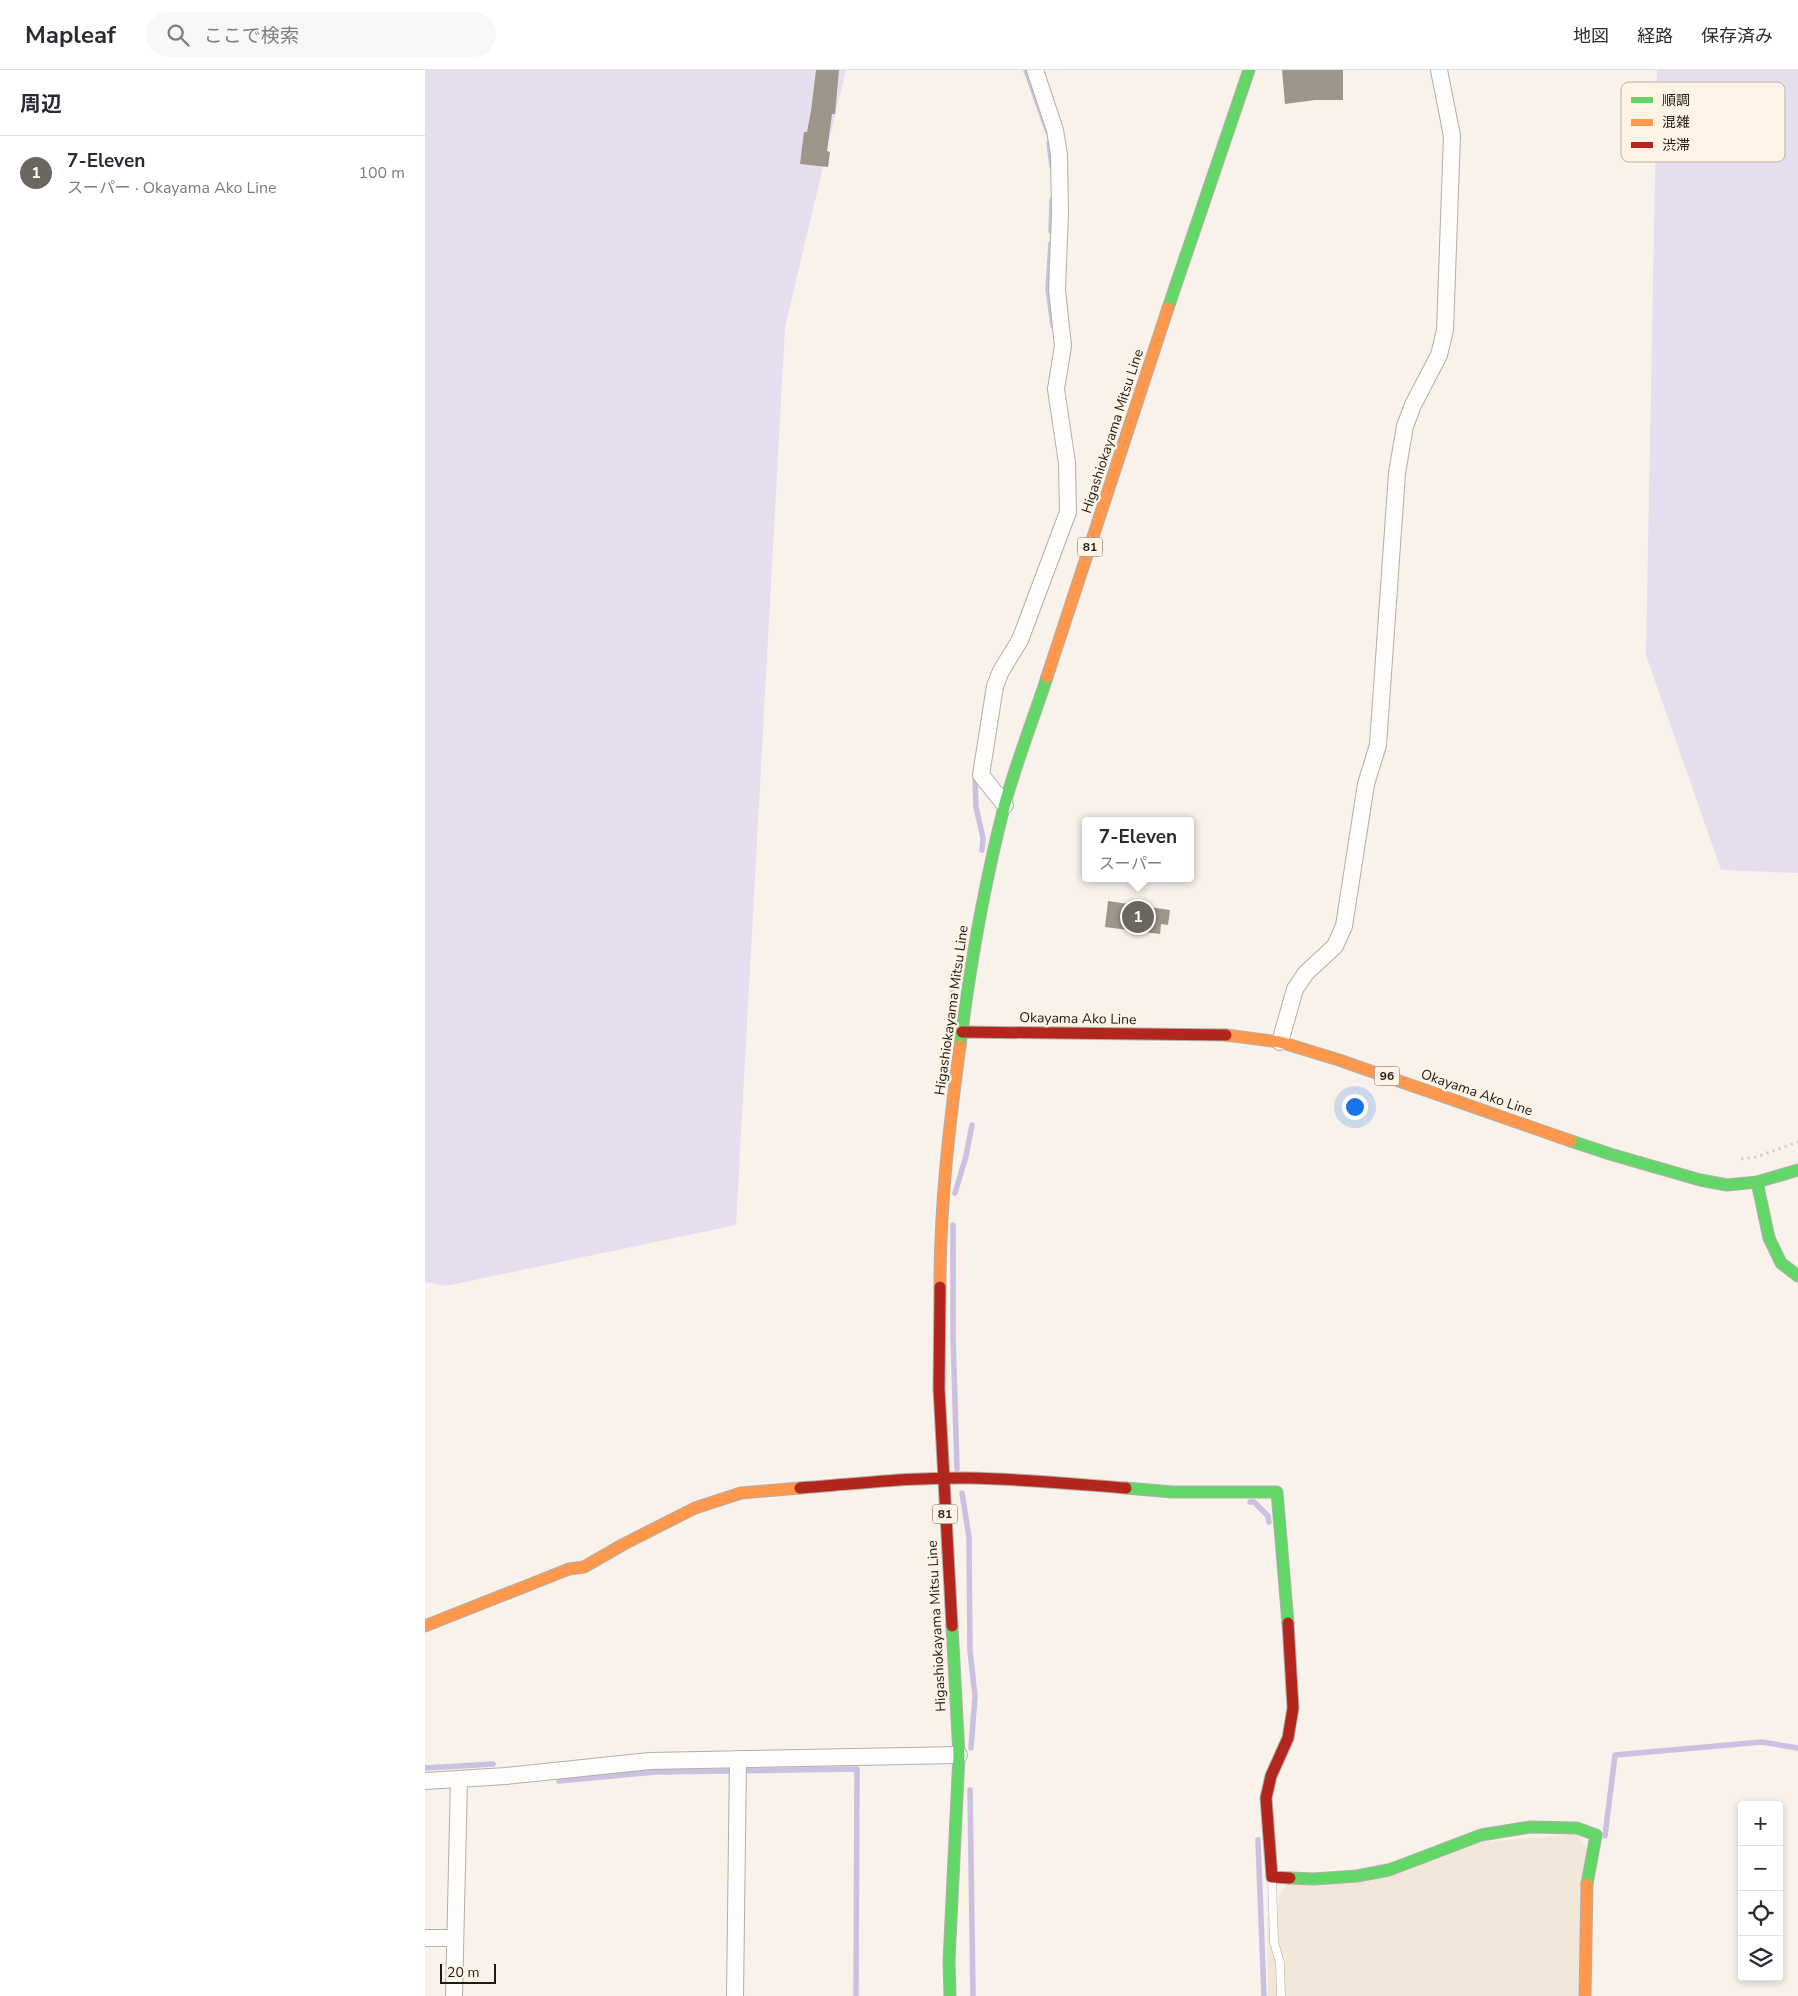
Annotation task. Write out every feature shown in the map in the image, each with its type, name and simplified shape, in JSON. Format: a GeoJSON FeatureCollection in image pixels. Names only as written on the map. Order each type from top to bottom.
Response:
{"type":"FeatureCollection","features":[{"type":"Feature","properties":{"kind":"main road","name":"Higashiokayama Mitsu Line"},"geometry":{"type":"LineString","coordinates":[[950,1996],[949,1961],[959,1756],[939,1389],[940,1234],[945,1162],[971,967],[983,902],[1005,805],[1148,367],[1249,70]]}},
{"type":"Feature","properties":{"kind":"main road","name":"Okayama Ako Line"},"geometry":{"type":"LineString","coordinates":[[962,1032],[1226,1035],[1281,1042],[1339,1060],[1610,1154],[1700,1180],[1727,1185],[1757,1182],[1798,1170]]}},
{"type":"Feature","properties":{"kind":"main road"},"geometry":{"type":"LineString","coordinates":[[1757,1182],[1769,1238],[1781,1263],[1798,1276]]}},
{"type":"Feature","properties":{"kind":"main road"},"geometry":{"type":"LineString","coordinates":[[425,1626],[569,1569],[584,1568],[624,1544],[695,1508],[741,1494],[943,1478],[1021,1480],[1172,1492],[1277,1492],[1292,1673],[1293,1708],[1288,1738],[1271,1776],[1266,1798],[1272,1877],[1314,1879],[1357,1876],[1389,1870],[1481,1835],[1530,1827],[1577,1828],[1596,1835],[1586,1890],[1585,1996]]}},
{"type":"Feature","properties":{"kind":"street"},"geometry":{"type":"LineString","coordinates":[[1005,805],[981,775],[995,686],[1001,671],[1020,640],[1068,512],[1067,463],[1056,389],[1063,346],[1057,290],[1060,214],[1059,155],[1055,130],[1035,70]]}},
{"type":"Feature","properties":{"kind":"street"},"geometry":{"type":"LineString","coordinates":[[1281,1042],[1295,989],[1305,973],[1335,946],[1344,926],[1366,784],[1378,745],[1400,447],[1413,404],[1439,355],[1445,330],[1452,136],[1439,70]]}},
{"type":"Feature","properties":{"kind":"street"},"geometry":{"type":"LineString","coordinates":[[425,1780],[506,1776],[650,1761],[738,1767],[959,1756]]}},
{"type":"Feature","properties":{"kind":"street"},"geometry":{"type":"LineString","coordinates":[[735,1996],[738,1767]]}},
{"type":"Feature","properties":{"kind":"street"},"geometry":{"type":"LineString","coordinates":[[454,1995],[459,1778]]}},
{"type":"Feature","properties":{"kind":"street"},"geometry":{"type":"LineString","coordinates":[[425,1938],[455,1938]]}},
{"type":"Feature","properties":{"kind":"lane"},"geometry":{"type":"LineString","coordinates":[[1272,1877],[1274,1942],[1280,1963],[1281,1996]]}},
{"type":"Feature","properties":{"kind":"path"},"geometry":{"type":"LineString","coordinates":[[1740,1160],[1756,1157],[1798,1142]]}},
{"type":"Feature","properties":{"kind":"shaded area"},"geometry":{"type":"Polygon","coordinates":[[[425,70],[846,70],[785,327],[736,1225],[446,1286],[425,1282],[425,70]]]}},
{"type":"Feature","properties":{"kind":"shaded area"},"geometry":{"type":"Polygon","coordinates":[[[1657,70],[1798,70],[1798,873],[1721,870],[1646,655],[1655,162],[1785,162],[1785,82],[1657,82],[1657,70]]]}},
{"type":"Feature","properties":{"kind":"shaded area"},"geometry":{"type":"Polygon","coordinates":[[[1575,1834],[1588,1850],[1578,1996],[1268,1996],[1267,1917],[1278,1917],[1279,1895],[1288,1884],[1484,1842],[1575,1834]]]}},
{"type":"Feature","properties":{"kind":"building"},"geometry":{"type":"Polygon","coordinates":[[[816,70],[839,70],[835,114],[832,114],[827,151],[830,152],[828,167],[800,164],[804,132],[807,132],[811,111],[816,70]]]}},
{"type":"Feature","properties":{"kind":"building"},"geometry":{"type":"Polygon","coordinates":[[[1282,70],[1343,70],[1343,100],[1315,100],[1285,104],[1282,70]]]}},
{"type":"Feature","properties":{"kind":"building"},"geometry":{"type":"Polygon","coordinates":[[[1108,901],[1170,910],[1168,925],[1161,924],[1160,934],[1105,927],[1108,901]]]}},
{"type":"Feature","properties":{"kind":"waterway"},"geometry":{"type":"LineString","coordinates":[[1026,70],[1048,132]]}},
{"type":"Feature","properties":{"kind":"waterway"},"geometry":{"type":"LineString","coordinates":[[1049,143],[1052,166]]}},
{"type":"Feature","properties":{"kind":"waterway"},"geometry":{"type":"LineString","coordinates":[[1051,231],[1052,200]]}},
{"type":"Feature","properties":{"kind":"waterway"},"geometry":{"type":"LineString","coordinates":[[1051,243],[1048,289],[1053,326]]}},
{"type":"Feature","properties":{"kind":"waterway"},"geometry":{"type":"LineString","coordinates":[[975,775],[976,807],[983,838],[982,850]]}},
{"type":"Feature","properties":{"kind":"waterway"},"geometry":{"type":"LineString","coordinates":[[950,1006],[958,959]]}},
{"type":"Feature","properties":{"kind":"waterway"},"geometry":{"type":"LineString","coordinates":[[955,1193],[966,1156],[972,1125]]}},
{"type":"Feature","properties":{"kind":"waterway"},"geometry":{"type":"LineString","coordinates":[[953,1225],[953,1335],[957,1469]]}},
{"type":"Feature","properties":{"kind":"waterway"},"geometry":{"type":"LineString","coordinates":[[962,1493],[969,1537],[970,1651],[975,1696],[971,1748]]}},
{"type":"Feature","properties":{"kind":"waterway"},"geometry":{"type":"LineString","coordinates":[[1250,1502],[1254,1502],[1268,1516],[1269,1522]]}},
{"type":"Feature","properties":{"kind":"waterway"},"geometry":{"type":"LineString","coordinates":[[1605,1836],[1615,1755],[1762,1742],[1798,1748]]}},
{"type":"Feature","properties":{"kind":"waterway"},"geometry":{"type":"LineString","coordinates":[[425,1768],[493,1764]]}},
{"type":"Feature","properties":{"kind":"waterway"},"geometry":{"type":"LineString","coordinates":[[559,1781],[655,1772],[857,1769],[856,1996]]}},
{"type":"Feature","properties":{"kind":"waterway"},"geometry":{"type":"LineString","coordinates":[[970,1790],[973,1996]]}},
{"type":"Feature","properties":{"kind":"waterway"},"geometry":{"type":"LineString","coordinates":[[1258,1840],[1264,1996]]}},
{"type":"Feature","properties":{"kind":"traffic: fast"},"geometry":{"type":"LineString","coordinates":[[1168,308],[1249,70]]}},
{"type":"Feature","properties":{"kind":"traffic: fast"},"geometry":{"type":"LineString","coordinates":[[960,1046],[968,986],[990,866],[1004,807],[1047,677]]}},
{"type":"Feature","properties":{"kind":"traffic: fast"},"geometry":{"type":"LineString","coordinates":[[1571,1141],[1700,1180],[1727,1185],[1757,1182],[1798,1170]]}},
{"type":"Feature","properties":{"kind":"traffic: fast"},"geometry":{"type":"LineString","coordinates":[[1757,1182],[1769,1238],[1781,1263],[1798,1276]]}},
{"type":"Feature","properties":{"kind":"traffic: fast"},"geometry":{"type":"LineString","coordinates":[[1126,1488],[1172,1492],[1277,1492],[1288,1623]]}},
{"type":"Feature","properties":{"kind":"traffic: fast"},"geometry":{"type":"LineString","coordinates":[[950,1996],[949,1961],[959,1755],[952,1626]]}},
{"type":"Feature","properties":{"kind":"traffic: fast"},"geometry":{"type":"LineString","coordinates":[[1290,1878],[1314,1879],[1357,1876],[1389,1870],[1481,1835],[1530,1827],[1577,1828],[1596,1835],[1587,1884]]}},
{"type":"Feature","properties":{"kind":"traffic: slow"},"geometry":{"type":"LineString","coordinates":[[1047,677],[1168,308]]}},
{"type":"Feature","properties":{"kind":"traffic: slow"},"geometry":{"type":"LineString","coordinates":[[1226,1035],[1280,1042],[1339,1060],[1571,1141]]}},
{"type":"Feature","properties":{"kind":"traffic: slow"},"geometry":{"type":"LineString","coordinates":[[940,1287],[940,1256],[946,1166],[960,1046]]}},
{"type":"Feature","properties":{"kind":"traffic: slow"},"geometry":{"type":"LineString","coordinates":[[425,1626],[569,1569],[584,1567],[624,1544],[695,1508],[741,1493],[800,1488]]}},
{"type":"Feature","properties":{"kind":"traffic: slow"},"geometry":{"type":"LineString","coordinates":[[1585,1996],[1587,1884]]}},
{"type":"Feature","properties":{"kind":"traffic: jam"},"geometry":{"type":"LineString","coordinates":[[962,1032],[1226,1035]]}},
{"type":"Feature","properties":{"kind":"traffic: jam"},"geometry":{"type":"LineString","coordinates":[[940,1287],[939,1389],[952,1626]]}},
{"type":"Feature","properties":{"kind":"traffic: jam"},"geometry":{"type":"LineString","coordinates":[[800,1488],[948,1478],[1008,1479],[1126,1488]]}},
{"type":"Feature","properties":{"kind":"traffic: jam"},"geometry":{"type":"LineString","coordinates":[[1288,1623],[1293,1708],[1288,1738],[1271,1776],[1266,1798],[1272,1877],[1290,1878]]}},
{"type":"Feature","properties":{"kind":"place","name":"7-Eleven"},"geometry":{"type":"Point","coordinates":[1138,917]}}]}
